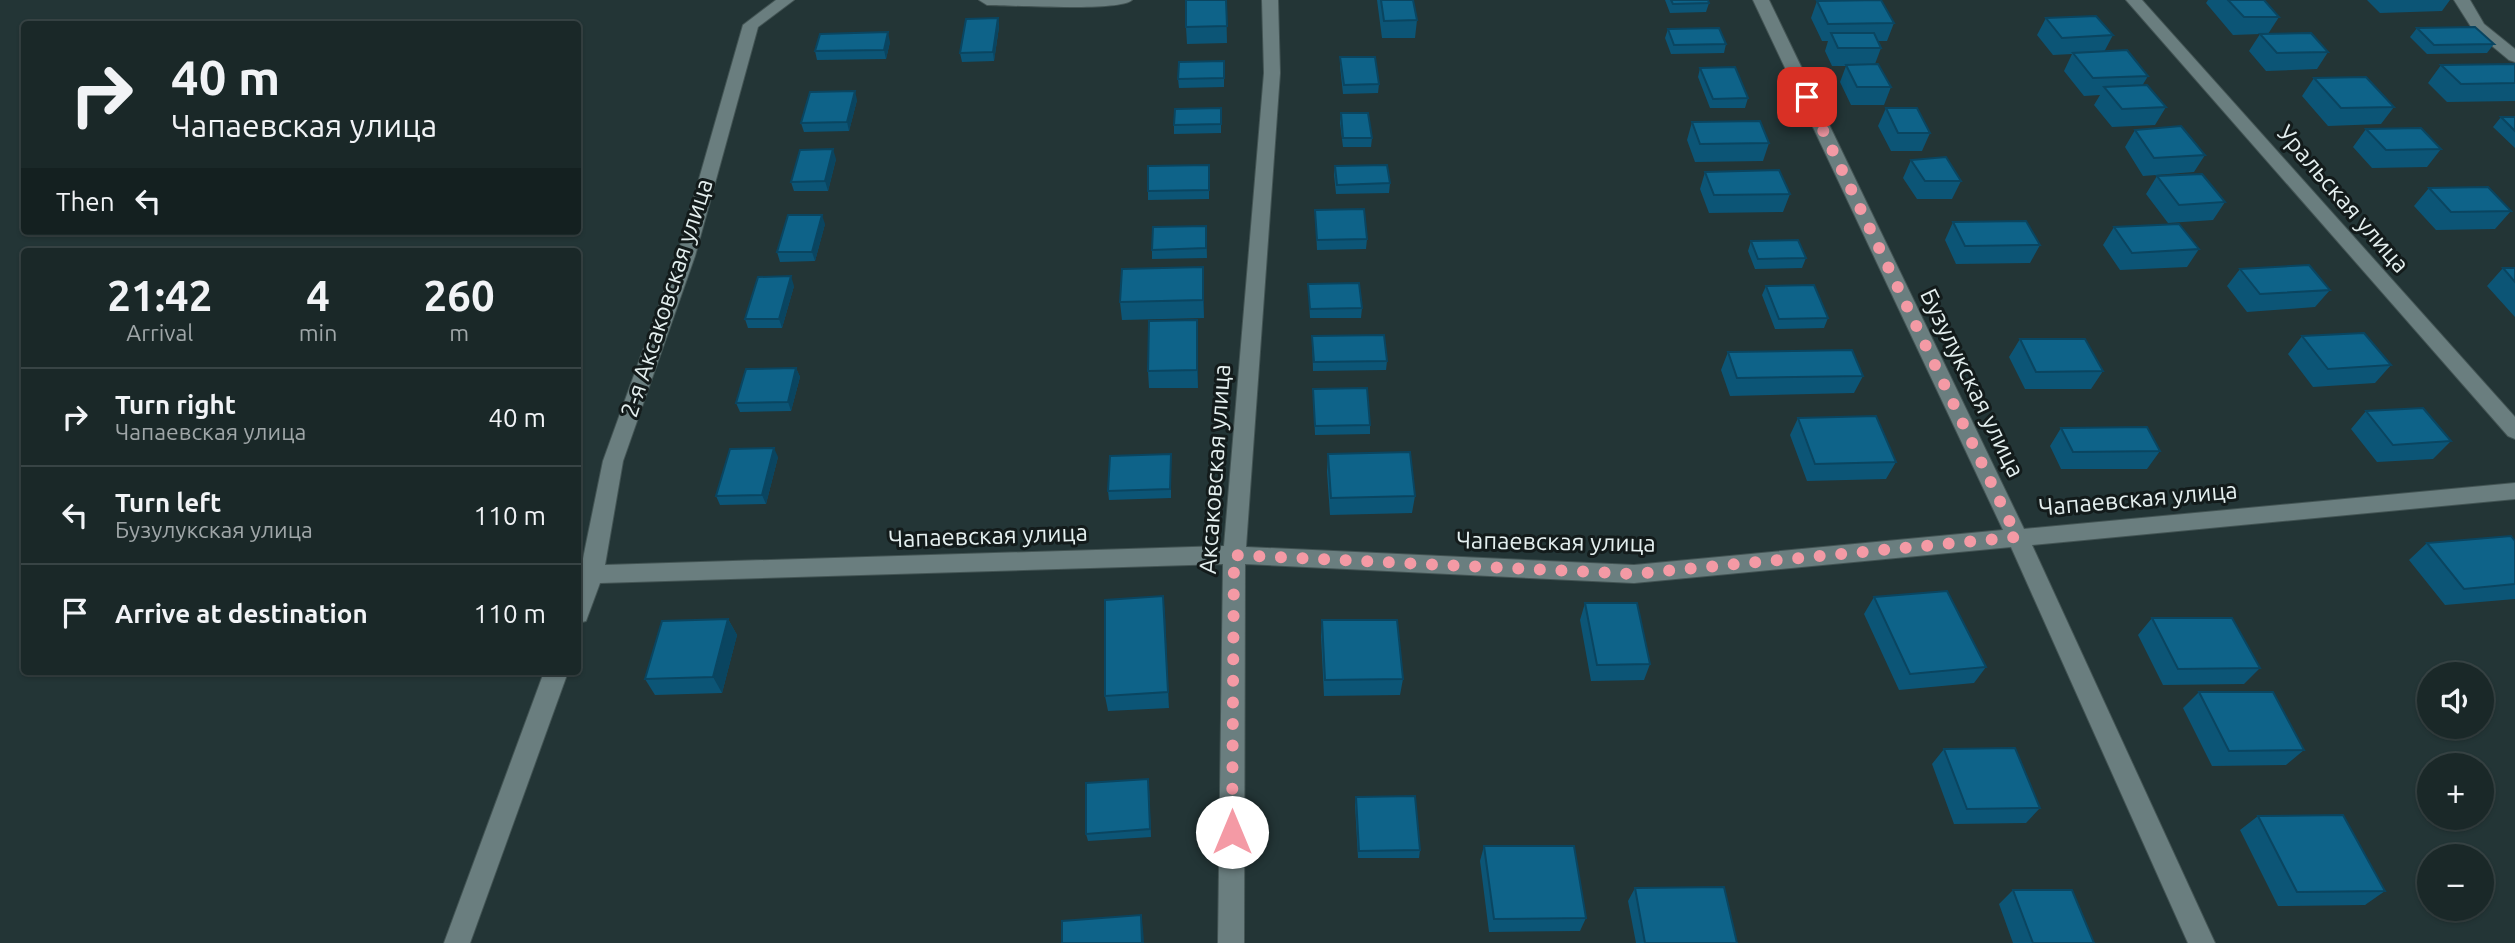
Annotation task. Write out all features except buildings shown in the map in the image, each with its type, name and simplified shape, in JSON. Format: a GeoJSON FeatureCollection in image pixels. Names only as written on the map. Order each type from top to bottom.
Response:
{"type":"FeatureCollection","features":[{"type":"Feature","properties":{"kind":"street","name":"2-я Аксаковская улица"},"geometry":{"type":"LineString","coordinates":[[581,605],[592,574],[613,461],[686,256],[751,26],[786,0]]}},
{"type":"Feature","properties":{"kind":"street"},"geometry":{"type":"LineString","coordinates":[[987,0],[1124,0]]}},
{"type":"Feature","properties":{"kind":"street","name":"Аксаковская улица"},"geometry":{"type":"LineString","coordinates":[[1231,943],[1234,555],[1272,73],[1270,0]]}},
{"type":"Feature","properties":{"kind":"street","name":"Бузулукская улица"},"geometry":{"type":"LineString","coordinates":[[1760,0],[2017,537],[2202,943]]}},
{"type":"Feature","properties":{"kind":"street","name":"Уральская улица"},"geometry":{"type":"LineString","coordinates":[[2134,0],[2515,431]]}},
{"type":"Feature","properties":{"kind":"street"},"geometry":{"type":"LineString","coordinates":[[2462,0],[2478,27],[2515,57]]}},
{"type":"Feature","properties":{"kind":"street","name":"Чапаевская улица"},"geometry":{"type":"LineString","coordinates":[[592,574],[1234,555],[1634,574],[2515,491]]}},
{"type":"Feature","properties":{"kind":"street"},"geometry":{"type":"LineString","coordinates":[[457,943],[555,675]]}},
{"type":"Feature","properties":{"kind":"route"},"geometry":{"type":"LineString","coordinates":[[1232,832],[1234,555],[1634,574],[2017,537],[1807,97]]}}]}
